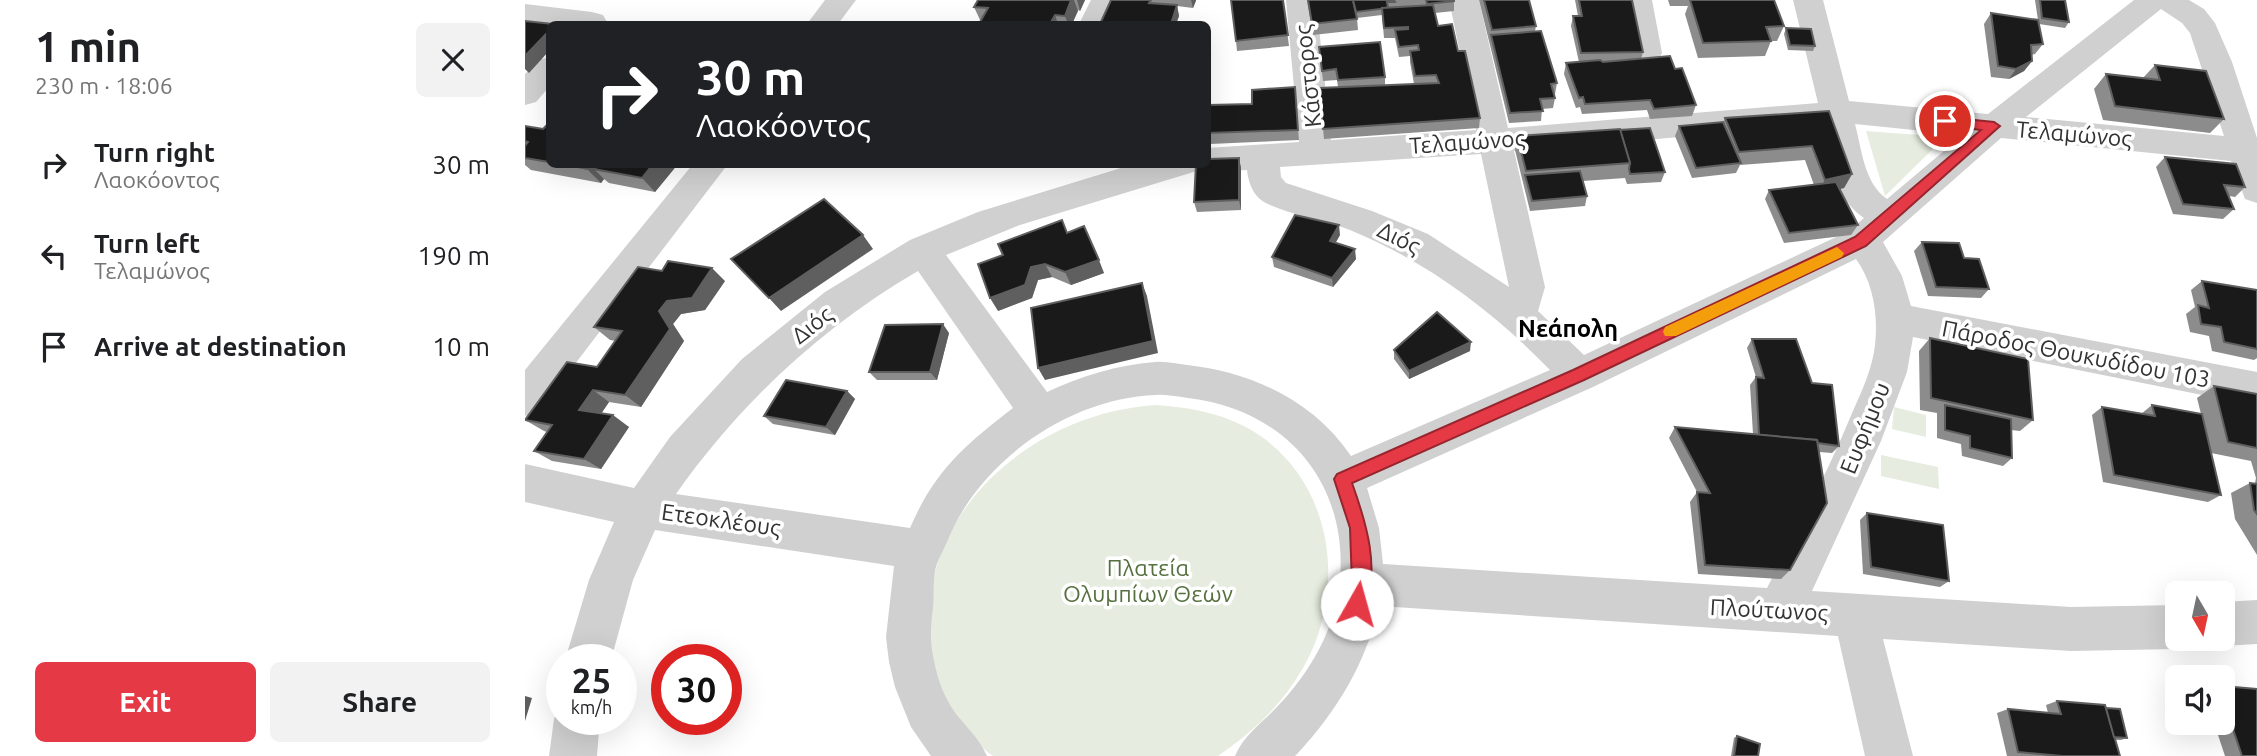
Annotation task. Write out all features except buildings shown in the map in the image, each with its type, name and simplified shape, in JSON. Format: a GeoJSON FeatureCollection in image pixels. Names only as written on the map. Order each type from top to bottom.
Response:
{"type":"FeatureCollection","features":[{"type":"Feature","properties":{"kind":"street"},"geometry":{"type":"LineString","coordinates":[[824,21],[841,0]]}},
{"type":"Feature","properties":{"kind":"street"},"geometry":{"type":"LineString","coordinates":[[1096,21],[1106,0]]}},
{"type":"Feature","properties":{"kind":"street","name":"Κάστορος"},"geometry":{"type":"LineString","coordinates":[[1301,0],[1316,152]]}},
{"type":"Feature","properties":{"kind":"street"},"geometry":{"type":"LineString","coordinates":[[1464,0],[1527,287],[1524,303],[1515,313]]}},
{"type":"Feature","properties":{"kind":"street"},"geometry":{"type":"LineString","coordinates":[[1637,0],[1647,53]]}},
{"type":"Feature","properties":{"kind":"street","name":"Ευφήμου"},"geometry":{"type":"LineString","coordinates":[[1779,611],[1862,441],[1892,360],[1895,318],[1879,262],[1876,230],[1866,202],[1854,185],[1808,0]]}},
{"type":"Feature","properties":{"kind":"street"},"geometry":{"type":"LineString","coordinates":[[1343,479],[1579,375],[1876,230],[1994,126],[2153,0]]}},
{"type":"Feature","properties":{"kind":"street"},"geometry":{"type":"LineString","coordinates":[[2168,0],[2193,16],[2204,30],[2251,150],[2257,190]]}},
{"type":"Feature","properties":{"kind":"street"},"geometry":{"type":"LineString","coordinates":[[525,14],[576,21]]}},
{"type":"Feature","properties":{"kind":"street","name":"Τελαμώνος"},"geometry":{"type":"LineString","coordinates":[[1262,155],[1495,141],[1847,112],[2251,150]]}},
{"type":"Feature","properties":{"kind":"street"},"geometry":{"type":"LineString","coordinates":[[1211,160],[1262,155]]}},
{"type":"Feature","properties":{"kind":"street","name":"Διός"},"geometry":{"type":"LineString","coordinates":[[1262,155],[1265,180],[1274,192],[1360,220],[1416,244],[1472,280],[1515,313],[1579,375]]}},
{"type":"Feature","properties":{"kind":"street"},"geometry":{"type":"LineString","coordinates":[[525,399],[709,168]]}},
{"type":"Feature","properties":{"kind":"street","name":"Διός"},"geometry":{"type":"LineString","coordinates":[[593,644],[615,567],[643,509],[702,427],[752,375],[858,290],[923,250],[1025,210],[1171,168]]}},
{"type":"Feature","properties":{"kind":"street"},"geometry":{"type":"LineString","coordinates":[[923,250],[1038,411]]}},
{"type":"Feature","properties":{"kind":"street","name":"Πάροδος Θουκυδίδου 103"},"geometry":{"type":"LineString","coordinates":[[1895,318],[2257,389]]}},
{"type":"Feature","properties":{"kind":"street"},"geometry":{"type":"LineString","coordinates":[[963,756],[940,731],[927,707],[910,657],[907,617],[912,577],[919,550],[939,507],[967,469],[1001,437],[1038,411],[1077,393],[1117,382],[1157,377],[1196,378],[1244,391],[1266,401],[1297,422],[1322,448],[1343,479],[1359,528],[1361,584],[1353,624],[1338,664],[1314,702],[1283,737],[1259,756]]}},
{"type":"Feature","properties":{"kind":"street","name":"Ετεοκλέους"},"geometry":{"type":"LineString","coordinates":[[525,483],[643,509],[827,534],[919,550]]}},
{"type":"Feature","properties":{"kind":"street","name":"Πλούτωνος"},"geometry":{"type":"LineString","coordinates":[[1361,584],[2096,630],[2165,627]]}},
{"type":"Feature","properties":{"kind":"street"},"geometry":{"type":"LineString","coordinates":[[1855,614],[1889,756]]}},
{"type":"Feature","properties":{"kind":"street"},"geometry":{"type":"LineString","coordinates":[[2235,623],[2257,622]]}},
{"type":"Feature","properties":{"kind":"street"},"geometry":{"type":"LineString","coordinates":[[573,756],[575,735]]}},
{"type":"Feature","properties":{"kind":"green space"},"geometry":{"type":"Polygon","coordinates":[[[1866,131],[1945,137],[1885,196],[1866,131]]]}},
{"type":"Feature","properties":{"kind":"green space","name":"Πλατεία Ολυμπίων Θεών"},"geometry":{"type":"Polygon","coordinates":[[[1156,405],[1201,411],[1244,426],[1274,446],[1297,472],[1314,501],[1324,534],[1328,568],[1326,602],[1318,636],[1303,668],[1286,694],[1266,717],[1218,756],[993,756],[971,736],[954,713],[941,687],[933,659],[929,609],[938,563],[957,521],[986,484],[1021,453],[1063,429],[1108,413],[1156,405]]]}},
{"type":"Feature","properties":{"kind":"green space"},"geometry":{"type":"Polygon","coordinates":[[[1894,407],[1926,415],[1926,437],[1892,429],[1894,407]]]}},
{"type":"Feature","properties":{"kind":"green space"},"geometry":{"type":"Polygon","coordinates":[[[1881,455],[1938,467],[1939,489],[1881,476],[1881,455]]]}},
{"type":"Feature","properties":{"kind":"slow traffic"},"geometry":{"type":"LineString","coordinates":[[1670,332],[1837,253]]}},
{"type":"Feature","properties":{"kind":"district","name":"Νεάπολη"},"geometry":{"type":"Point","coordinates":[1568,329]}},
{"type":"Feature","properties":{"kind":"route"},"geometry":{"type":"LineString","coordinates":[[1357,604],[1362,556],[1359,528],[1343,479],[1579,375],[1861,242],[1994,126],[1945,121]]}}]}
